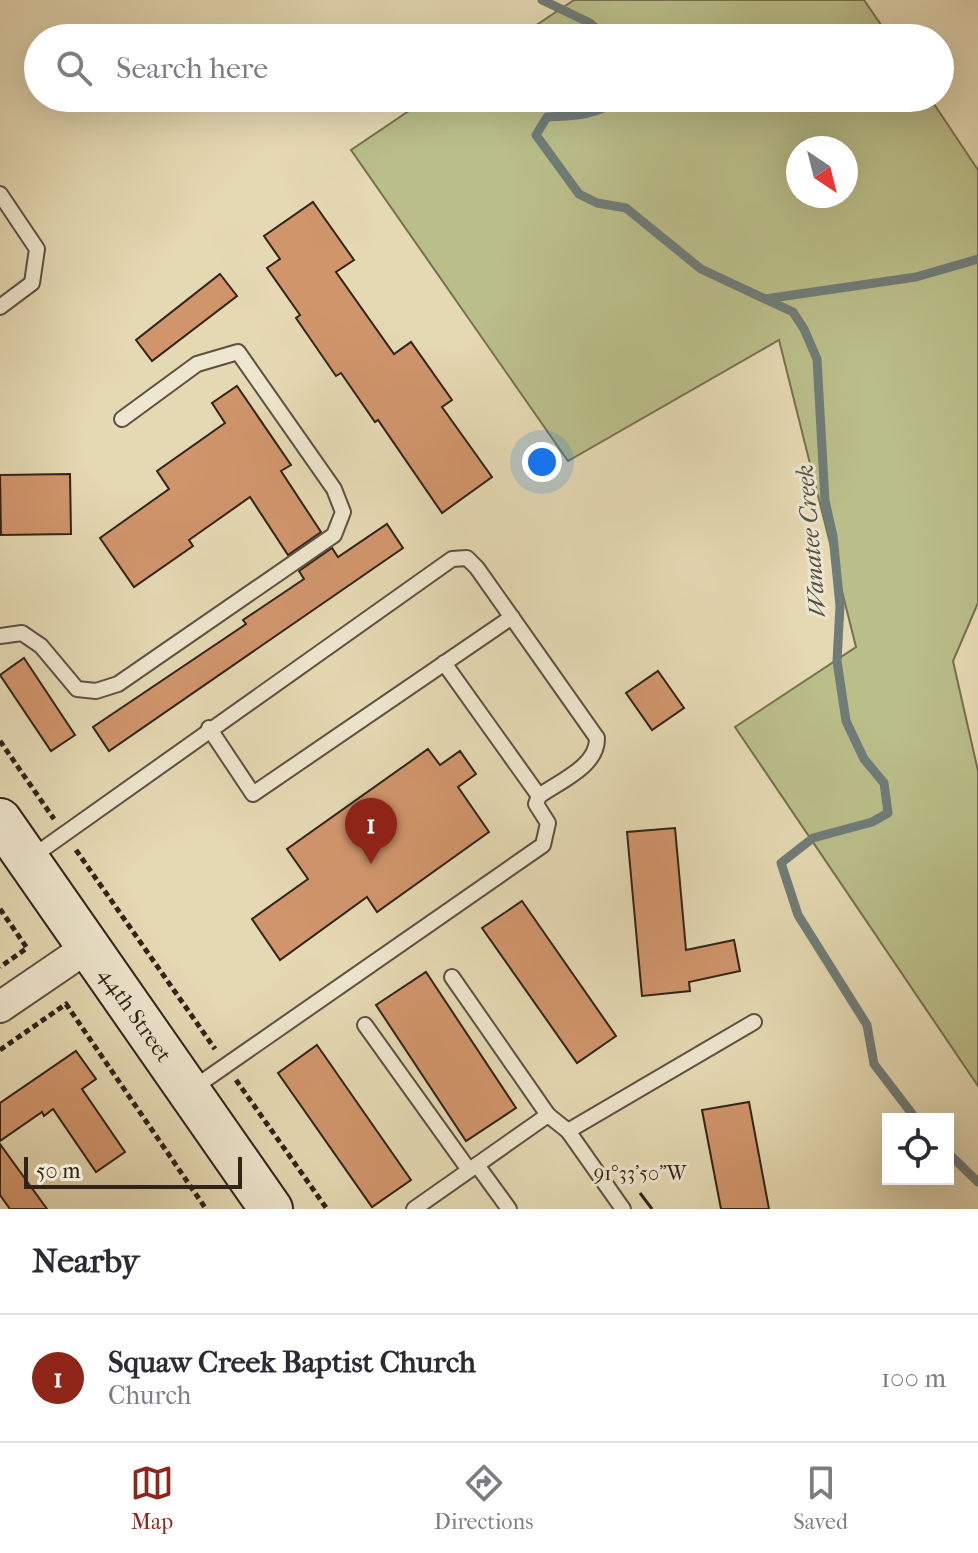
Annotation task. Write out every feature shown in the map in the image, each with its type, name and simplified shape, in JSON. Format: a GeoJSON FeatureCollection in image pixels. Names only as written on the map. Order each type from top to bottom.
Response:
{"type":"FeatureCollection","features":[{"type":"Feature","properties":{"kind":"street","name":"44th Street"},"geometry":{"type":"LineString","coordinates":[[0,820],[271,1209]]}},
{"type":"Feature","properties":{"kind":"street"},"geometry":{"type":"LineString","coordinates":[[0,1007],[88,947]]}},
{"type":"Feature","properties":{"kind":"lane"},"geometry":{"type":"LineString","coordinates":[[0,194],[37,249],[32,283],[0,307]]}},
{"type":"Feature","properties":{"kind":"lane"},"geometry":{"type":"LineString","coordinates":[[0,636],[22,633],[41,646],[77,689],[96,691],[118,684],[334,535],[343,512],[334,489],[238,352],[197,364],[122,419]]}},
{"type":"Feature","properties":{"kind":"lane"},"geometry":{"type":"LineString","coordinates":[[28,860],[209,728],[452,559],[467,558],[597,738],[597,751],[591,760],[539,796],[536,804],[548,823],[543,845],[189,1092]]}},
{"type":"Feature","properties":{"kind":"lane"},"geometry":{"type":"LineString","coordinates":[[209,728],[253,794],[512,617]]}},
{"type":"Feature","properties":{"kind":"lane"},"geometry":{"type":"LineString","coordinates":[[444,663],[539,796]]}},
{"type":"Feature","properties":{"kind":"lane"},"geometry":{"type":"LineString","coordinates":[[452,977],[548,1115],[568,1131],[623,1209]]}},
{"type":"Feature","properties":{"kind":"lane"},"geometry":{"type":"LineString","coordinates":[[568,1131],[754,1022]]}},
{"type":"Feature","properties":{"kind":"lane"},"geometry":{"type":"LineString","coordinates":[[365,1025],[473,1168],[509,1209]]}},
{"type":"Feature","properties":{"kind":"lane"},"geometry":{"type":"LineString","coordinates":[[414,1209],[548,1115]]}},
{"type":"Feature","properties":{"kind":"path"},"geometry":{"type":"LineString","coordinates":[[0,741],[327,1209]]}},
{"type":"Feature","properties":{"kind":"path"},"geometry":{"type":"LineString","coordinates":[[0,909],[27,948],[0,967]]}},
{"type":"Feature","properties":{"kind":"path"},"geometry":{"type":"LineString","coordinates":[[0,1050],[66,1004],[206,1209]]}},
{"type":"Feature","properties":{"kind":"green space"},"geometry":{"type":"Polygon","coordinates":[[[574,0],[864,0],[880,24],[538,24],[574,0]]]}},
{"type":"Feature","properties":{"kind":"green space"},"geometry":{"type":"Polygon","coordinates":[[[407,112],[939,112],[978,170],[978,603],[953,661],[978,771],[978,1086],[735,727],[856,647],[779,340],[568,461],[351,150],[407,112]]]}},
{"type":"Feature","properties":{"kind":"building"},"geometry":{"type":"Polygon","coordinates":[[[313,202],[354,260],[336,272],[394,354],[411,342],[452,400],[442,407],[492,477],[442,513],[378,420],[375,422],[341,373],[336,376],[296,318],[300,315],[267,268],[280,259],[264,236],[313,202]]]}},
{"type":"Feature","properties":{"kind":"building"},"geometry":{"type":"Polygon","coordinates":[[[220,274],[237,296],[152,361],[136,340],[220,274]]]}},
{"type":"Feature","properties":{"kind":"building"},"geometry":{"type":"Polygon","coordinates":[[[237,386],[291,465],[281,471],[321,532],[288,555],[250,497],[189,540],[193,546],[134,587],[100,538],[169,489],[157,471],[225,423],[212,403],[237,386]]]}},
{"type":"Feature","properties":{"kind":"building"},"geometry":{"type":"Polygon","coordinates":[[[70,474],[71,534],[1,535],[0,475],[70,474]]]}},
{"type":"Feature","properties":{"kind":"building"},"geometry":{"type":"Polygon","coordinates":[[[387,524],[403,548],[109,751],[93,727],[246,624],[243,620],[304,579],[299,571],[332,548],[338,557],[387,524]]]}},
{"type":"Feature","properties":{"kind":"building"},"geometry":{"type":"Polygon","coordinates":[[[24,658],[75,735],[51,751],[0,675],[24,658]]]}},
{"type":"Feature","properties":{"kind":"building"},"geometry":{"type":"Polygon","coordinates":[[[658,671],[684,708],[652,730],[626,693],[658,671]]]}},
{"type":"Feature","properties":{"kind":"building"},"geometry":{"type":"Polygon","coordinates":[[[428,749],[440,765],[460,751],[476,774],[458,787],[489,832],[377,912],[367,897],[280,960],[252,919],[308,879],[287,849],[428,749]]]}},
{"type":"Feature","properties":{"kind":"building"},"geometry":{"type":"Polygon","coordinates":[[[675,828],[686,950],[734,940],[740,971],[689,982],[690,991],[642,996],[627,832],[675,828]]]}},
{"type":"Feature","properties":{"kind":"building"},"geometry":{"type":"Polygon","coordinates":[[[522,901],[616,1036],[577,1063],[482,928],[522,901]]]}},
{"type":"Feature","properties":{"kind":"building"},"geometry":{"type":"Polygon","coordinates":[[[426,972],[516,1108],[466,1141],[376,1005],[426,972]]]}},
{"type":"Feature","properties":{"kind":"building"},"geometry":{"type":"Polygon","coordinates":[[[317,1045],[411,1180],[372,1207],[278,1073],[317,1045]]]}},
{"type":"Feature","properties":{"kind":"building"},"geometry":{"type":"Polygon","coordinates":[[[76,1051],[96,1079],[82,1089],[125,1152],[96,1172],[53,1109],[44,1116],[42,1112],[0,1141],[0,1103],[76,1051]]]}},
{"type":"Feature","properties":{"kind":"building"},"geometry":{"type":"Polygon","coordinates":[[[749,1102],[769,1209],[721,1209],[702,1110],[749,1102]]]}},
{"type":"Feature","properties":{"kind":"building"},"geometry":{"type":"Polygon","coordinates":[[[0,1144],[47,1209],[10,1209],[0,1195],[0,1144]]]}},
{"type":"Feature","properties":{"kind":"waterway","name":"Wanatee Creek"},"geometry":{"type":"LineString","coordinates":[[542,0],[591,24]]}},
{"type":"Feature","properties":{"kind":"waterway","name":"Wanatee Creek"},"geometry":{"type":"LineString","coordinates":[[594,112],[547,117],[536,135],[579,194],[597,203],[626,208],[701,269],[793,312],[817,359],[825,501],[833,536],[840,606],[837,661],[846,721],[864,759],[884,783],[888,813],[872,822],[813,838],[781,863],[798,915],[867,1025],[874,1064],[911,1113]]}},
{"type":"Feature","properties":{"kind":"waterway"},"geometry":{"type":"LineString","coordinates":[[765,299],[916,277],[978,259]]}},
{"type":"Feature","properties":{"kind":"waterway","name":"Wanatee Creek"},"geometry":{"type":"LineString","coordinates":[[954,1159],[978,1182]]}},
{"type":"Feature","properties":{"kind":"place","name":"Squaw Creek Baptist Church"},"geometry":{"type":"Point","coordinates":[371,864]}}]}
